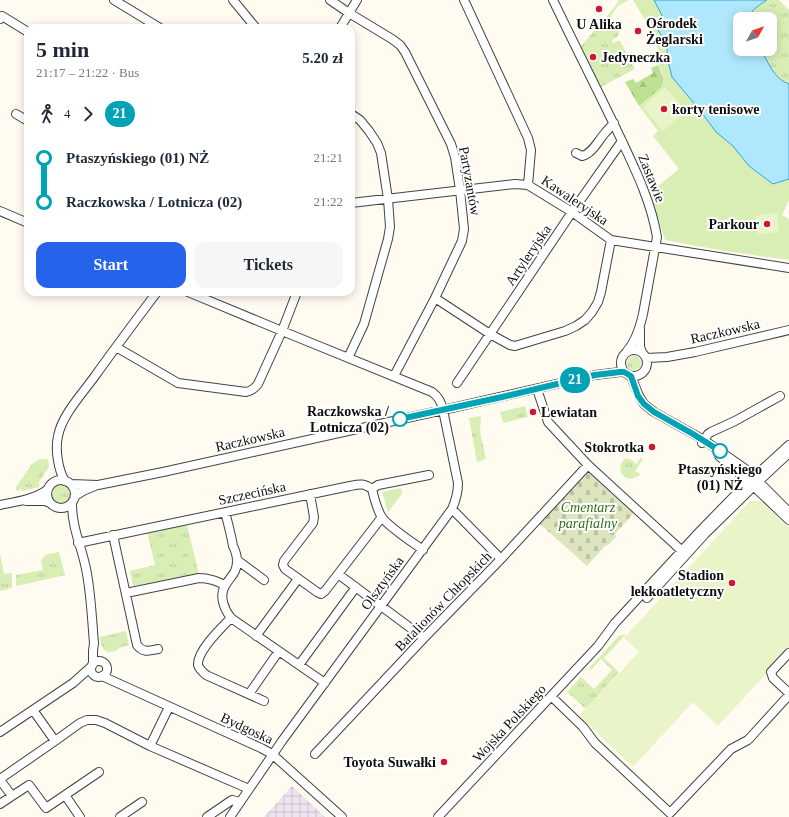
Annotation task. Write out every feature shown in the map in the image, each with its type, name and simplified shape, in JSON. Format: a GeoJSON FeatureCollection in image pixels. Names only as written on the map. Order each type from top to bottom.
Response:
{"type":"FeatureCollection","features":[{"type":"Feature","properties":{"kind":"street"},"geometry":{"type":"LineString","coordinates":[[233,0],[253,24]]}},
{"type":"Feature","properties":{"kind":"street","name":"Partyzantów"},"geometry":{"type":"LineString","coordinates":[[330,0],[348,13],[400,45],[405,52],[451,144],[455,157],[464,229],[462,241],[435,298],[394,376]]}},
{"type":"Feature","properties":{"kind":"street"},"geometry":{"type":"LineString","coordinates":[[342,24],[357,0]]}},
{"type":"Feature","properties":{"kind":"street"},"geometry":{"type":"LineString","coordinates":[[464,0],[528,138],[531,150],[528,185]]}},
{"type":"Feature","properties":{"kind":"street","name":"Zastawie"},"geometry":{"type":"LineString","coordinates":[[553,0],[614,123],[648,200],[657,237],[655,246]]}},
{"type":"Feature","properties":{"kind":"street"},"geometry":{"type":"LineString","coordinates":[[120,1],[154,24]]}},
{"type":"Feature","properties":{"kind":"street"},"geometry":{"type":"LineString","coordinates":[[0,19],[2,16],[24,30]]}},
{"type":"Feature","properties":{"kind":"street"},"geometry":{"type":"LineString","coordinates":[[16,114],[24,119]]}},
{"type":"Feature","properties":{"kind":"street"},"geometry":{"type":"LineString","coordinates":[[348,358],[364,324],[390,227],[388,199],[381,153],[377,143],[369,131],[360,120],[355,117]]}},
{"type":"Feature","properties":{"kind":"street"},"geometry":{"type":"LineString","coordinates":[[576,153],[586,156],[614,123]]}},
{"type":"Feature","properties":{"kind":"street","name":"Artyleryjska"},"geometry":{"type":"LineString","coordinates":[[456,383],[622,141]]}},
{"type":"Feature","properties":{"kind":"street","name":"Kawaleryjska"},"geometry":{"type":"LineString","coordinates":[[355,203],[515,184],[528,185],[572,212],[611,240],[655,246]]}},
{"type":"Feature","properties":{"kind":"street"},"geometry":{"type":"LineString","coordinates":[[0,210],[24,221]]}},
{"type":"Feature","properties":{"kind":"street"},"geometry":{"type":"LineString","coordinates":[[435,298],[490,334],[510,345],[515,346],[565,330],[576,326],[585,320],[598,302],[611,240]]}},
{"type":"Feature","properties":{"kind":"street"},"geometry":{"type":"LineString","coordinates":[[650,409],[640,383],[640,375],[643,373],[645,359],[640,347],[640,326],[655,246],[789,268]]}},
{"type":"Feature","properties":{"kind":"street"},"geometry":{"type":"LineString","coordinates":[[21,501],[45,502],[50,503],[56,508],[62,508],[67,507],[73,500],[74,488],[62,476],[57,455],[57,437],[63,421],[154,296]]}},
{"type":"Feature","properties":{"kind":"street","name":"Olsztyńska"},"geometry":{"type":"LineString","coordinates":[[198,296],[394,376],[438,396],[443,410],[458,483],[456,499],[452,509],[272,754],[230,817]]}},
{"type":"Feature","properties":{"kind":"street"},"geometry":{"type":"LineString","coordinates":[[116,347],[178,383],[246,392],[256,388],[282,331],[295,296]]}},
{"type":"Feature","properties":{"kind":"street"},"geometry":{"type":"LineString","coordinates":[[640,326],[631,347],[620,361],[620,365],[627,374],[638,396],[644,404],[654,412],[703,442],[789,512]]}},
{"type":"Feature","properties":{"kind":"street","name":"Raczkowska"},"geometry":{"type":"LineString","coordinates":[[645,359],[695,352],[789,330]]}},
{"type":"Feature","properties":{"kind":"street"},"geometry":{"type":"LineString","coordinates":[[627,351],[635,350],[645,359]]}},
{"type":"Feature","properties":{"kind":"street","name":"Raczkowska"},"geometry":{"type":"LineString","coordinates":[[595,375],[614,366],[620,361]]}},
{"type":"Feature","properties":{"kind":"street","name":"Raczkowska"},"geometry":{"type":"LineString","coordinates":[[73,500],[83,491],[98,485],[163,472],[595,375],[615,372],[627,374]]}},
{"type":"Feature","properties":{"kind":"street"},"geometry":{"type":"LineString","coordinates":[[627,374],[636,376],[640,375]]}},
{"type":"Feature","properties":{"kind":"street"},"geometry":{"type":"LineString","coordinates":[[537,389],[548,422],[588,465],[682,551]]}},
{"type":"Feature","properties":{"kind":"street"},"geometry":{"type":"LineString","coordinates":[[703,442],[711,432],[735,421],[780,396]]}},
{"type":"Feature","properties":{"kind":"street","name":"Wojska Polskiego"},"geometry":{"type":"LineString","coordinates":[[598,646],[620,627],[753,482],[789,445]]}},
{"type":"Feature","properties":{"kind":"street","name":"Wojska Polskiego"},"geometry":{"type":"LineString","coordinates":[[438,817],[598,646],[616,623],[682,551],[753,482],[789,453]]}},
{"type":"Feature","properties":{"kind":"street"},"geometry":{"type":"LineString","coordinates":[[0,505],[21,501],[44,493],[54,482],[57,455]]}},
{"type":"Feature","properties":{"kind":"street","name":"Batalionów Chłopskich"},"geometry":{"type":"LineString","coordinates":[[315,754],[424,638],[502,558],[588,465]]}},
{"type":"Feature","properties":{"kind":"street","name":"Szczecińska"},"geometry":{"type":"LineString","coordinates":[[77,539],[113,535],[362,484],[372,489],[378,485],[429,475]]}},
{"type":"Feature","properties":{"kind":"street"},"geometry":{"type":"LineString","coordinates":[[54,482],[62,480],[68,483]]}},
{"type":"Feature","properties":{"kind":"street"},"geometry":{"type":"LineString","coordinates":[[753,482],[789,520]]}},
{"type":"Feature","properties":{"kind":"street","name":"Raczkowska"},"geometry":{"type":"LineString","coordinates":[[68,483],[98,485]]}},
{"type":"Feature","properties":{"kind":"street"},"geometry":{"type":"LineString","coordinates":[[48,489],[48,498],[50,503]]}},
{"type":"Feature","properties":{"kind":"street"},"geometry":{"type":"LineString","coordinates":[[372,489],[382,517],[422,550]]}},
{"type":"Feature","properties":{"kind":"street"},"geometry":{"type":"LineString","coordinates":[[310,494],[314,517],[313,523],[284,561],[283,565],[285,569],[298,579],[321,594],[325,591],[382,517]]}},
{"type":"Feature","properties":{"kind":"street","name":"Bydgoska"},"geometry":{"type":"LineString","coordinates":[[73,500],[72,514],[87,575],[94,642],[92,665]]}},
{"type":"Feature","properties":{"kind":"street","name":"Bydgoska"},"geometry":{"type":"LineString","coordinates":[[62,508],[77,539]]}},
{"type":"Feature","properties":{"kind":"street"},"geometry":{"type":"LineString","coordinates":[[452,509],[502,558]]}},
{"type":"Feature","properties":{"kind":"street"},"geometry":{"type":"LineString","coordinates":[[225,512],[237,560],[236,570],[223,591],[222,598],[227,613],[230,618],[325,683]]}},
{"type":"Feature","properties":{"kind":"street"},"geometry":{"type":"LineString","coordinates":[[113,535],[137,646],[144,652],[158,649]]}},
{"type":"Feature","properties":{"kind":"street"},"geometry":{"type":"LineString","coordinates":[[237,560],[264,580]]}},
{"type":"Feature","properties":{"kind":"street"},"geometry":{"type":"LineString","coordinates":[[338,574],[424,638]]}},
{"type":"Feature","properties":{"kind":"street"},"geometry":{"type":"LineString","coordinates":[[126,593],[199,578],[226,585]]}},
{"type":"Feature","properties":{"kind":"street"},"geometry":{"type":"LineString","coordinates":[[256,636],[298,579]]}},
{"type":"Feature","properties":{"kind":"street"},"geometry":{"type":"LineString","coordinates":[[299,665],[356,587]]}},
{"type":"Feature","properties":{"kind":"street"},"geometry":{"type":"LineString","coordinates":[[230,618],[204,648],[200,656],[198,666],[206,675],[264,701]]}},
{"type":"Feature","properties":{"kind":"street","name":"Bydgoska"},"geometry":{"type":"LineString","coordinates":[[94,642],[105,664],[125,687]]}},
{"type":"Feature","properties":{"kind":"street"},"geometry":{"type":"LineString","coordinates":[[249,694],[279,651]]}},
{"type":"Feature","properties":{"kind":"street"},"geometry":{"type":"LineString","coordinates":[[551,696],[583,727],[595,743],[670,813],[731,749],[748,740],[789,694],[773,678],[771,672],[789,653]]}},
{"type":"Feature","properties":{"kind":"street"},"geometry":{"type":"LineString","coordinates":[[0,732],[73,683],[98,661],[105,664],[106,671],[104,675],[73,683]]}},
{"type":"Feature","properties":{"kind":"street"},"geometry":{"type":"LineString","coordinates":[[92,665],[92,672],[98,676]]}},
{"type":"Feature","properties":{"kind":"street","name":"Bydgoska"},"geometry":{"type":"LineString","coordinates":[[98,676],[272,754],[342,817]]}},
{"type":"Feature","properties":{"kind":"street"},"geometry":{"type":"LineString","coordinates":[[150,746],[169,707]]}},
{"type":"Feature","properties":{"kind":"street"},"geometry":{"type":"LineString","coordinates":[[33,710],[55,741]]}},
{"type":"Feature","properties":{"kind":"street"},"geometry":{"type":"LineString","coordinates":[[12,796],[0,779],[80,723],[87,720],[96,720],[104,723],[150,746],[249,789]]}},
{"type":"Feature","properties":{"kind":"street"},"geometry":{"type":"LineString","coordinates":[[0,804],[29,785],[46,808],[99,772]]}},
{"type":"Feature","properties":{"kind":"street"},"geometry":{"type":"LineString","coordinates":[[65,795],[76,816]]}},
{"type":"Feature","properties":{"kind":"street"},"geometry":{"type":"LineString","coordinates":[[207,817],[232,800],[240,802]]}},
{"type":"Feature","properties":{"kind":"street"},"geometry":{"type":"LineString","coordinates":[[120,817],[142,802]]}},
{"type":"Feature","properties":{"kind":"shaded area"},"geometry":{"type":"Polygon","coordinates":[[[292,786],[325,817],[264,817],[292,786]]]}},
{"type":"Feature","properties":{"kind":"green space"},"geometry":{"type":"Polygon","coordinates":[[[619,0],[629,0],[618,6],[611,16],[619,31],[617,37],[612,40],[613,43],[620,41],[635,69],[601,87],[581,46],[619,0]]]}},
{"type":"Feature","properties":{"kind":"green space"},"geometry":{"type":"Polygon","coordinates":[[[633,0],[654,0],[667,25],[658,30],[667,46],[667,57],[698,108],[716,132],[733,146],[749,166],[773,184],[789,179],[789,200],[782,215],[789,219],[789,260],[725,251],[665,240],[649,190],[658,186],[679,169],[653,136],[658,131],[639,106],[661,87],[664,80],[657,59],[657,40],[633,0]]]}},
{"type":"Feature","properties":{"kind":"green space"},"geometry":{"type":"Polygon","coordinates":[[[767,0],[779,0],[789,10],[789,84],[780,79],[765,56],[777,56],[777,12],[751,12],[767,0]]]}},
{"type":"Feature","properties":{"kind":"green space"},"geometry":{"type":"Polygon","coordinates":[[[658,65],[664,79],[662,87],[639,106],[625,82],[633,79],[636,83],[653,73],[651,68],[658,65]]]}},
{"type":"Feature","properties":{"kind":"green space","name":"korty tenisowe"},"geometry":{"type":"Polygon","coordinates":[[[665,87],[686,111],[663,131],[643,107],[665,87]]]}},
{"type":"Feature","properties":{"kind":"green space","name":"Parkour"},"geometry":{"type":"Polygon","coordinates":[[[777,213],[779,232],[758,234],[755,216],[777,213]]]}},
{"type":"Feature","properties":{"kind":"green space"},"geometry":{"type":"Polygon","coordinates":[[[631,356],[637,356],[641,360],[641,366],[637,370],[631,370],[627,366],[627,360],[631,356]]]}},
{"type":"Feature","properties":{"kind":"green space"},"geometry":{"type":"Polygon","coordinates":[[[525,406],[528,417],[503,423],[500,412],[525,406]]]}},
{"type":"Feature","properties":{"kind":"green space"},"geometry":{"type":"Polygon","coordinates":[[[481,416],[480,432],[486,459],[477,462],[469,418],[481,416]]]}},
{"type":"Feature","properties":{"kind":"green space"},"geometry":{"type":"Polygon","coordinates":[[[641,457],[643,459],[635,471],[640,474],[631,479],[622,474],[620,470],[621,465],[625,459],[636,464],[641,457]]]}},
{"type":"Feature","properties":{"kind":"green space"},"geometry":{"type":"Polygon","coordinates":[[[40,459],[48,460],[49,467],[39,482],[39,487],[22,491],[21,489],[18,491],[16,490],[16,487],[32,464],[40,459]]]}},
{"type":"Feature","properties":{"kind":"green space","name":"Cmentarz parafialny"},"geometry":{"type":"Polygon","coordinates":[[[586,470],[590,470],[635,512],[615,534],[616,537],[608,545],[606,545],[587,566],[540,524],[540,520],[586,470]]]}},
{"type":"Feature","properties":{"kind":"green space"},"geometry":{"type":"Polygon","coordinates":[[[58,480],[62,480],[74,488],[75,497],[68,507],[56,507],[51,504],[48,498],[49,487],[58,480]]]}},
{"type":"Feature","properties":{"kind":"green space"},"geometry":{"type":"Polygon","coordinates":[[[401,488],[402,494],[388,512],[382,492],[401,488]]]}},
{"type":"Feature","properties":{"kind":"green space","name":"Stadion lekkoatletyczny"},"geometry":{"type":"Polygon","coordinates":[[[750,501],[760,501],[789,527],[789,649],[718,726],[693,702],[633,767],[579,716],[639,652],[624,638],[750,501]]]}},
{"type":"Feature","properties":{"kind":"green space"},"geometry":{"type":"Polygon","coordinates":[[[187,525],[199,574],[133,586],[130,571],[155,565],[147,532],[187,525]]]}},
{"type":"Feature","properties":{"kind":"green space"},"geometry":{"type":"Polygon","coordinates":[[[59,552],[65,575],[16,586],[16,575],[43,570],[41,561],[45,555],[59,552]]]}},
{"type":"Feature","properties":{"kind":"green space"},"geometry":{"type":"Polygon","coordinates":[[[0,553],[4,574],[12,573],[12,588],[0,591],[0,553]]]}},
{"type":"Feature","properties":{"kind":"green space"},"geometry":{"type":"Polygon","coordinates":[[[126,631],[129,645],[119,648],[116,651],[107,652],[102,647],[100,637],[126,631]]]}},
{"type":"Feature","properties":{"kind":"green space"},"geometry":{"type":"Polygon","coordinates":[[[626,634],[604,658],[619,672],[586,709],[567,692],[581,677],[594,689],[612,670],[601,659],[591,670],[589,668],[619,636],[626,634]]]}},
{"type":"Feature","properties":{"kind":"water"},"geometry":{"type":"Polygon","coordinates":[[[654,0],[767,0],[752,12],[733,12],[733,56],[765,56],[780,79],[789,84],[789,179],[773,184],[749,166],[733,146],[716,132],[672,77],[667,57],[667,46],[658,30],[667,25],[654,0]]]}},
{"type":"Feature","properties":{"kind":"bus line","name":"21"},"geometry":{"type":"LineString","coordinates":[[400,419],[595,375],[624,372],[631,376],[638,396],[644,404],[654,412],[704,440],[720,451]]}},
{"type":"Feature","properties":{"kind":"place","name":"U Alika"},"geometry":{"type":"Point","coordinates":[599,9]}},
{"type":"Feature","properties":{"kind":"place","name":"Ośrodek Żeglarski"},"geometry":{"type":"Point","coordinates":[638,31]}},
{"type":"Feature","properties":{"kind":"place","name":"Jedyneczka"},"geometry":{"type":"Point","coordinates":[593,57]}},
{"type":"Feature","properties":{"kind":"place","name":"korty tenisowe"},"geometry":{"type":"Point","coordinates":[664,109]}},
{"type":"Feature","properties":{"kind":"place","name":"Parkour"},"geometry":{"type":"Point","coordinates":[767,224]}},
{"type":"Feature","properties":{"kind":"place","name":"Lewiatan"},"geometry":{"type":"Point","coordinates":[533,412]}},
{"type":"Feature","properties":{"kind":"place","name":"Raczkowska / Lotnicza (02)"},"geometry":{"type":"Point","coordinates":[400,419]}},
{"type":"Feature","properties":{"kind":"place","name":"Stokrotka"},"geometry":{"type":"Point","coordinates":[652,447]}},
{"type":"Feature","properties":{"kind":"place","name":"Ptaszyńskiego (01) NŻ"},"geometry":{"type":"Point","coordinates":[720,451]}},
{"type":"Feature","properties":{"kind":"place","name":"Stadion lekkoatletyczny"},"geometry":{"type":"Point","coordinates":[732,583]}},
{"type":"Feature","properties":{"kind":"place","name":"Toyota Suwałki"},"geometry":{"type":"Point","coordinates":[444,762]}}]}
